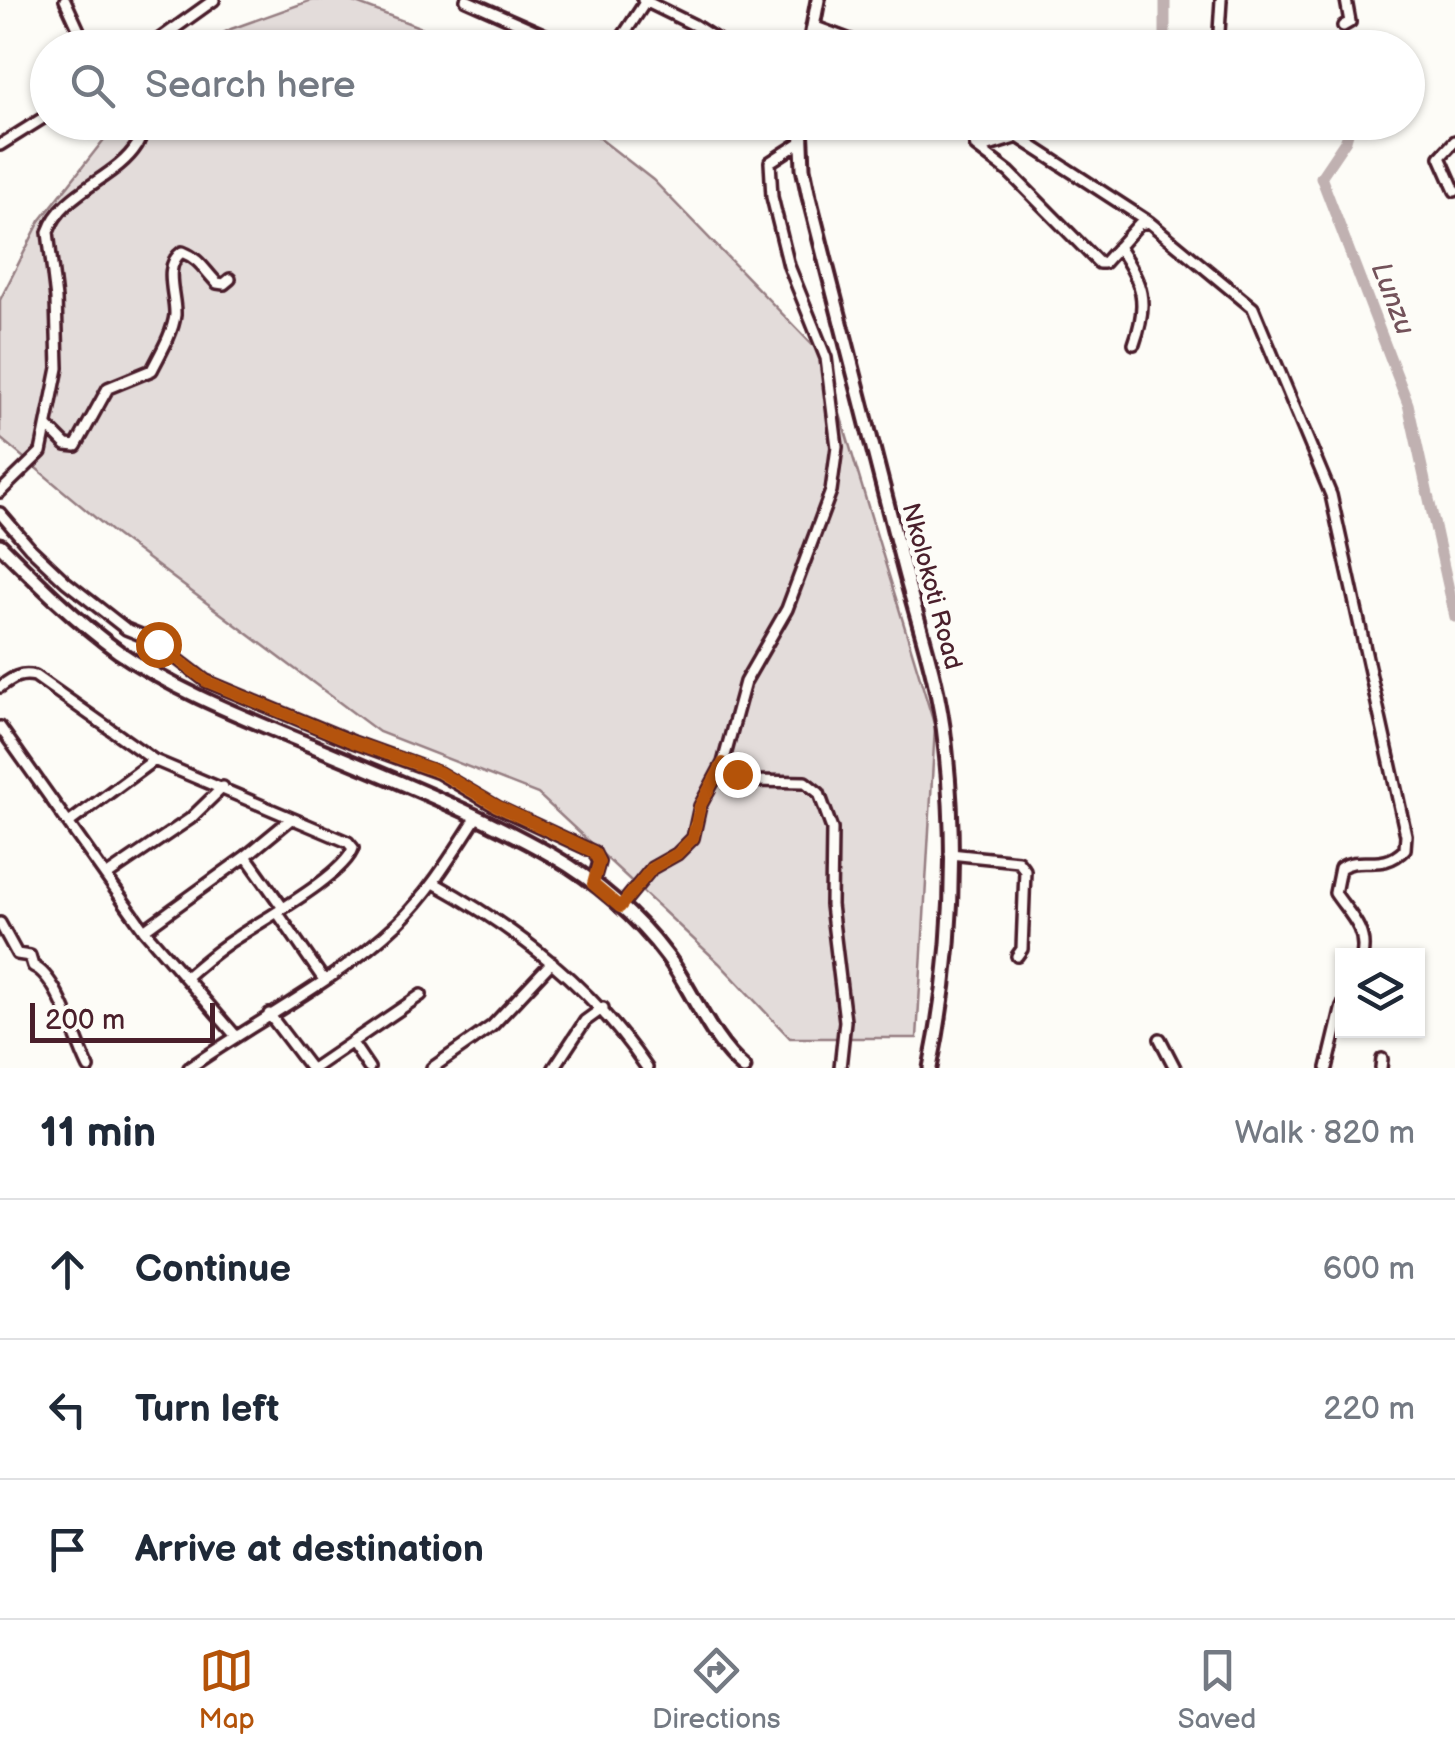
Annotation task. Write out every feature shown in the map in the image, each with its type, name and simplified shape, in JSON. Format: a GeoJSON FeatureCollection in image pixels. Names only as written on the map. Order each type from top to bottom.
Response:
{"type":"FeatureCollection","features":[{"type":"Feature","properties":{"kind":"main road"},"geometry":{"type":"LineString","coordinates":[[812,30],[818,0]]}},
{"type":"Feature","properties":{"kind":"main road","name":"Nkolokoti Road"},"geometry":{"type":"LineString","coordinates":[[801,142],[813,215],[939,700],[950,793],[950,854],[944,978],[930,1068]]}},
{"type":"Feature","properties":{"kind":"main road"},"geometry":{"type":"LineString","coordinates":[[0,546],[121,653],[185,691],[554,856],[620,907],[666,955],[739,1066]]}},
{"type":"Feature","properties":{"kind":"street"},"geometry":{"type":"LineString","coordinates":[[65,0],[79,30]]}},
{"type":"Feature","properties":{"kind":"street"},"geometry":{"type":"LineString","coordinates":[[172,30],[214,0]]}},
{"type":"Feature","properties":{"kind":"street"},"geometry":{"type":"LineString","coordinates":[[466,0],[534,30]]}},
{"type":"Feature","properties":{"kind":"street"},"geometry":{"type":"LineString","coordinates":[[1219,30],[1221,0]]}},
{"type":"Feature","properties":{"kind":"street"},"geometry":{"type":"LineString","coordinates":[[1343,26],[1350,22],[1346,0]]}},
{"type":"Feature","properties":{"kind":"street"},"geometry":{"type":"LineString","coordinates":[[626,30],[645,1],[702,30]]}},
{"type":"Feature","properties":{"kind":"street"},"geometry":{"type":"LineString","coordinates":[[813,26],[824,30]]}},
{"type":"Feature","properties":{"kind":"street"},"geometry":{"type":"LineString","coordinates":[[0,145],[30,126]]}},
{"type":"Feature","properties":{"kind":"street"},"geometry":{"type":"LineString","coordinates":[[0,492],[41,452],[58,368],[50,223],[129,154],[139,140]]}},
{"type":"Feature","properties":{"kind":"street"},"geometry":{"type":"LineString","coordinates":[[974,140],[1098,263],[1104,262],[1138,224],[1149,222]]}},
{"type":"Feature","properties":{"kind":"street"},"geometry":{"type":"LineString","coordinates":[[980,149],[1008,140]]}},
{"type":"Feature","properties":{"kind":"street"},"geometry":{"type":"LineString","coordinates":[[1023,140],[1149,222],[1253,308],[1331,495],[1406,836],[1405,848],[1384,863],[1348,864],[1340,868],[1335,893],[1360,929],[1364,948]]}},
{"type":"Feature","properties":{"kind":"street"},"geometry":{"type":"LineString","coordinates":[[1455,141],[1440,157],[1455,191]]}},
{"type":"Feature","properties":{"kind":"street"},"geometry":{"type":"LineString","coordinates":[[620,907],[652,868],[677,854],[693,838],[700,806],[723,763],[745,682],[786,609],[831,491],[837,447],[826,358],[789,266],[772,197],[770,162],[801,142]]}},
{"type":"Feature","properties":{"kind":"street"},"geometry":{"type":"LineString","coordinates":[[1118,248],[1136,273],[1142,293],[1143,318],[1134,344]]}},
{"type":"Feature","properties":{"kind":"street"},"geometry":{"type":"LineString","coordinates":[[46,426],[66,445],[76,446],[108,388],[152,370],[175,318],[172,263],[176,255],[182,252],[192,256],[217,283],[224,284],[230,279]]}},
{"type":"Feature","properties":{"kind":"street"},"geometry":{"type":"LineString","coordinates":[[0,513],[66,582],[126,630],[151,639],[206,681],[353,742],[439,772],[497,806],[594,852],[599,862],[593,884]]}},
{"type":"Feature","properties":{"kind":"street"},"geometry":{"type":"LineString","coordinates":[[0,687],[13,677],[35,676],[154,760],[348,842],[353,852],[329,875],[235,938],[186,977]]}},
{"type":"Feature","properties":{"kind":"street"},"geometry":{"type":"LineString","coordinates":[[0,728],[144,930],[235,1035]]}},
{"type":"Feature","properties":{"kind":"street"},"geometry":{"type":"LineString","coordinates":[[70,822],[154,760]]}},
{"type":"Feature","properties":{"kind":"street"},"geometry":{"type":"LineString","coordinates":[[723,763],[754,781],[806,782],[823,802],[832,829],[831,906],[846,1021],[840,1068]]}},
{"type":"Feature","properties":{"kind":"street"},"geometry":{"type":"LineString","coordinates":[[106,876],[179,828],[223,787]]}},
{"type":"Feature","properties":{"kind":"street"},"geometry":{"type":"LineString","coordinates":[[189,1068],[324,980],[397,924],[434,883],[476,818]]}},
{"type":"Feature","properties":{"kind":"street"},"geometry":{"type":"LineString","coordinates":[[144,930],[291,819]]}},
{"type":"Feature","properties":{"kind":"street"},"geometry":{"type":"LineString","coordinates":[[950,854],[1018,861],[1025,870],[1022,950],[1017,956]]}},
{"type":"Feature","properties":{"kind":"street"},"geometry":{"type":"LineString","coordinates":[[246,856],[324,980]]}},
{"type":"Feature","properties":{"kind":"street"},"geometry":{"type":"LineString","coordinates":[[434,883],[498,919],[552,962],[603,1008],[648,1068]]}},
{"type":"Feature","properties":{"kind":"street"},"geometry":{"type":"LineString","coordinates":[[0,922],[16,954],[30,956],[32,966],[44,972],[66,1010],[89,1068]]}},
{"type":"Feature","properties":{"kind":"street"},"geometry":{"type":"LineString","coordinates":[[432,1068],[492,1026],[552,962]]}},
{"type":"Feature","properties":{"kind":"street"},"geometry":{"type":"LineString","coordinates":[[268,1014],[312,1068],[420,995]]}},
{"type":"Feature","properties":{"kind":"street"},"geometry":{"type":"LineString","coordinates":[[554,1068],[586,1021],[603,1008]]}},
{"type":"Feature","properties":{"kind":"street"},"geometry":{"type":"LineString","coordinates":[[1327,1068],[1335,1035]]}},
{"type":"Feature","properties":{"kind":"street"},"geometry":{"type":"LineString","coordinates":[[1160,1039],[1175,1068]]}},
{"type":"Feature","properties":{"kind":"street"},"geometry":{"type":"LineString","coordinates":[[352,1044],[369,1068]]}},
{"type":"Feature","properties":{"kind":"shaded area"},"geometry":{"type":"Polygon","coordinates":[[[312,0],[348,0],[427,30],[229,30],[312,0]]]}},
{"type":"Feature","properties":{"kind":"shaded area"},"geometry":{"type":"Polygon","coordinates":[[[104,140],[602,140],[653,180],[822,355],[935,727],[917,1038],[790,1038],[719,963],[538,794],[379,732],[116,535],[0,438],[0,300],[40,221],[104,140]]]}},
{"type":"Feature","properties":{"kind":"waterway","name":"Lunzu"},"geometry":{"type":"LineString","coordinates":[[1165,0],[1165,30]]}},
{"type":"Feature","properties":{"kind":"waterway","name":"Lunzu"},"geometry":{"type":"LineString","coordinates":[[1346,140],[1321,177],[1408,404],[1455,617]]}},
{"type":"Feature","properties":{"kind":"route"},"geometry":{"type":"LineString","coordinates":[[158,644],[206,681],[353,742],[439,772],[497,806],[594,852],[599,862],[593,884],[620,907],[652,868],[677,854],[693,838],[700,806],[723,763],[737,774]]}}]}
